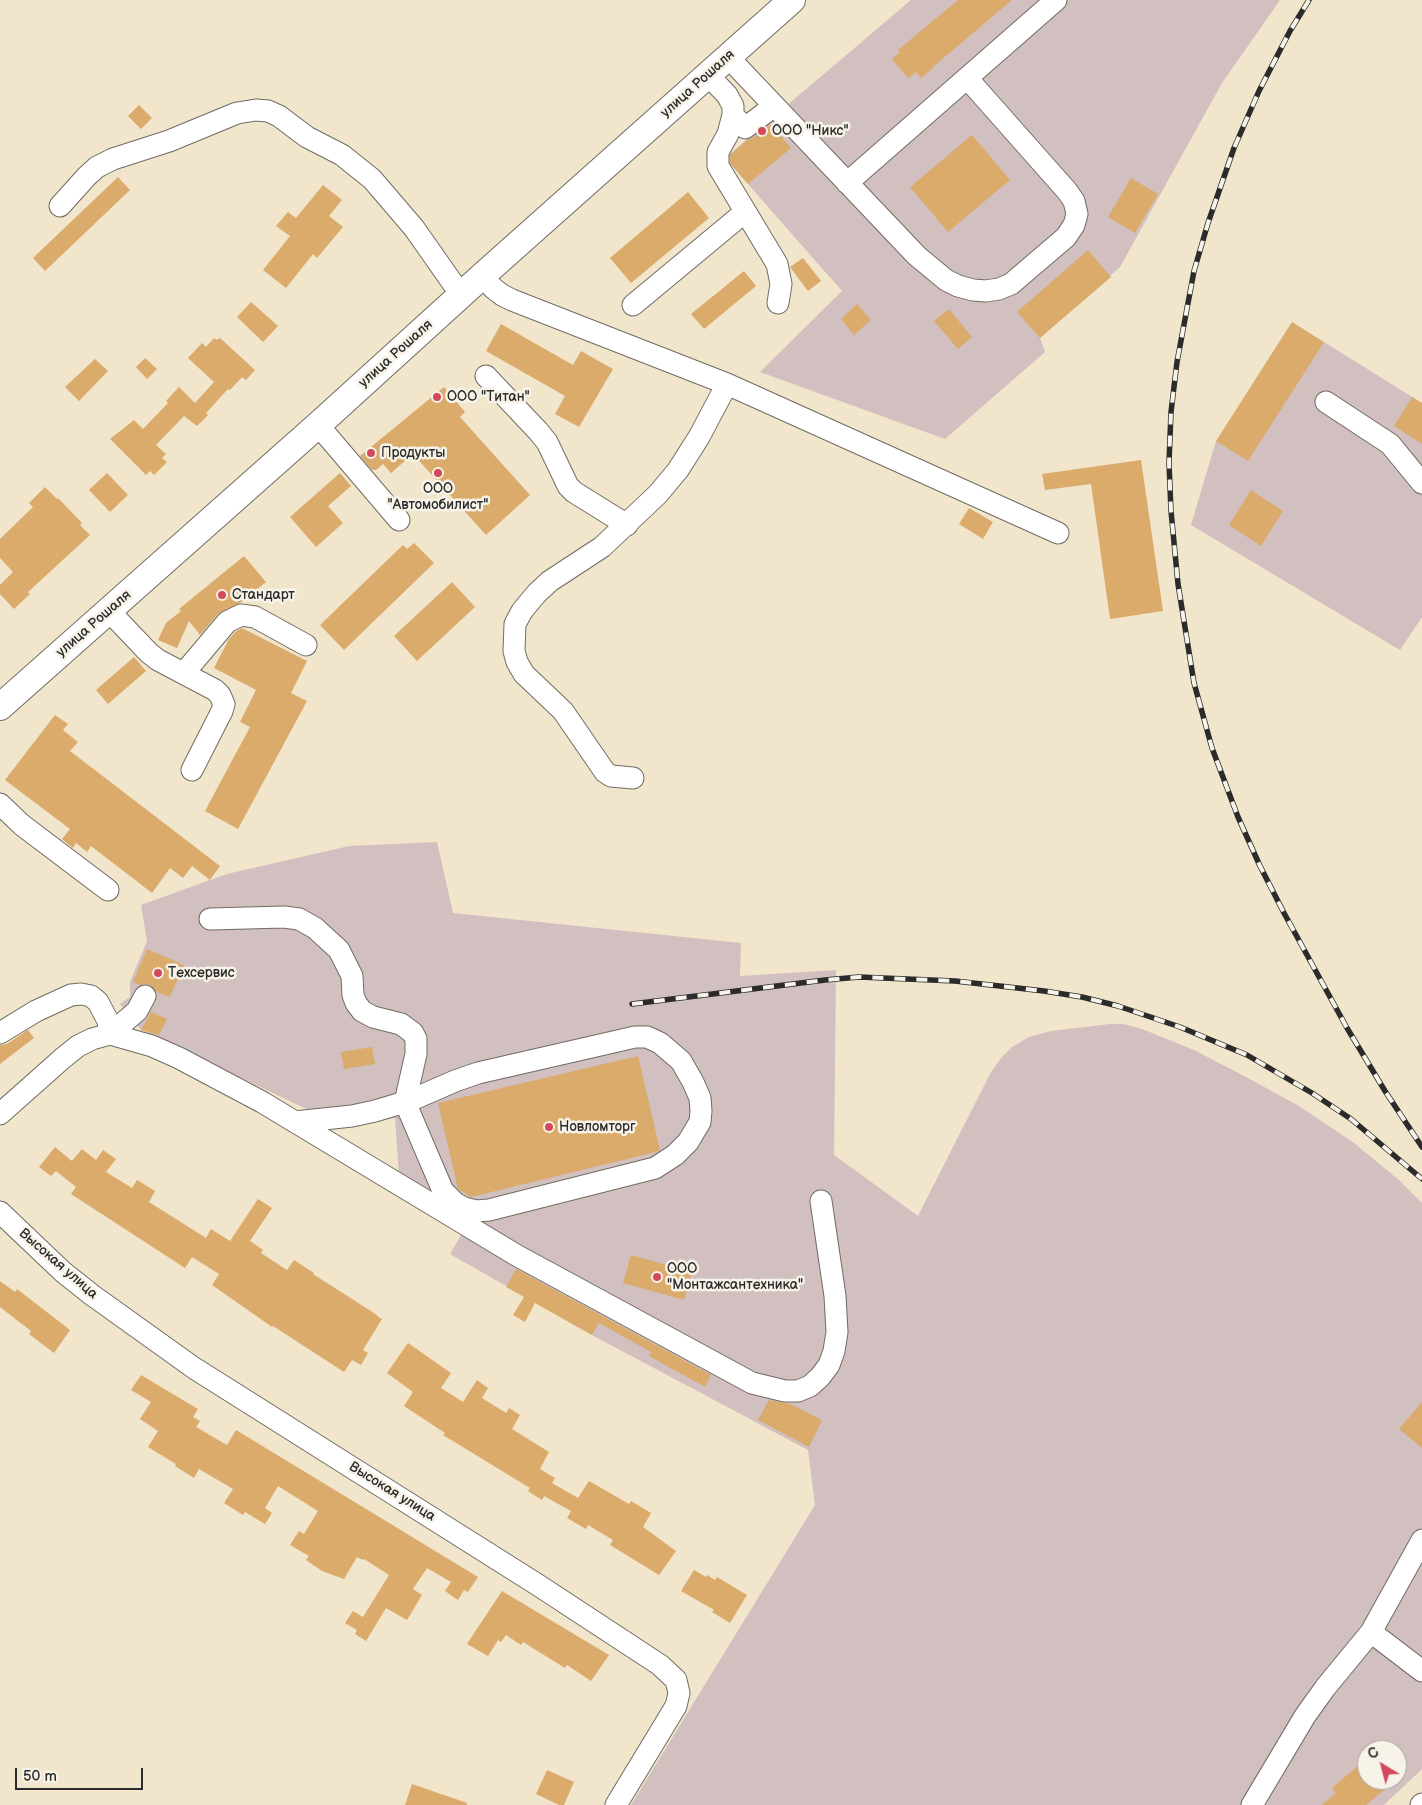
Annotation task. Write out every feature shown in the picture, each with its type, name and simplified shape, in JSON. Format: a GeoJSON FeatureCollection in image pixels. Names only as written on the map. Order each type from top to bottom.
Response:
{"type":"FeatureCollection","features":[{"type":"Feature","properties":{"kind":"main road","name":"улица Рошаля"},"geometry":{"type":"LineString","coordinates":[[0,707],[109,612],[792,0]]}},
{"type":"Feature","properties":{"kind":"street"},"geometry":{"type":"LineString","coordinates":[[847,183],[1056,0]]}},
{"type":"Feature","properties":{"kind":"street"},"geometry":{"type":"LineString","coordinates":[[728,57],[917,256],[958,286],[986,291],[999,289],[1011,284],[1066,237],[1074,225],[1077,214],[1074,201],[1067,191],[967,78]]}},
{"type":"Feature","properties":{"kind":"street"},"geometry":{"type":"LineString","coordinates":[[708,75],[727,95],[739,122]]}},
{"type":"Feature","properties":{"kind":"street"},"geometry":{"type":"LineString","coordinates":[[774,106],[739,122],[718,152],[718,166],[777,264],[781,284],[778,303]]}},
{"type":"Feature","properties":{"kind":"street"},"geometry":{"type":"LineString","coordinates":[[60,206],[86,176],[113,159],[182,137],[237,113],[256,110],[268,111],[279,116],[307,137],[342,155],[372,179],[414,228],[461,295]]}},
{"type":"Feature","properties":{"kind":"street"},"geometry":{"type":"LineString","coordinates":[[633,305],[745,212]]}},
{"type":"Feature","properties":{"kind":"street"},"geometry":{"type":"LineString","coordinates":[[482,276],[498,292],[512,300],[727,384],[1058,533]]}},
{"type":"Feature","properties":{"kind":"street"},"geometry":{"type":"LineString","coordinates":[[486,376],[542,437],[568,486],[627,525]]}},
{"type":"Feature","properties":{"kind":"street"},"geometry":{"type":"LineString","coordinates":[[633,778],[611,776],[600,767],[563,711],[524,674],[517,662],[514,651],[515,624],[522,611],[550,581],[579,564],[602,547],[658,494],[678,470],[699,437],[727,384]]}},
{"type":"Feature","properties":{"kind":"street"},"geometry":{"type":"LineString","coordinates":[[1326,402],[1390,444],[1422,482]]}},
{"type":"Feature","properties":{"kind":"street"},"geometry":{"type":"LineString","coordinates":[[318,425],[399,520]]}},
{"type":"Feature","properties":{"kind":"street"},"geometry":{"type":"LineString","coordinates":[[109,612],[158,660],[215,690],[220,695],[224,704],[222,710],[192,770]]}},
{"type":"Feature","properties":{"kind":"street"},"geometry":{"type":"LineString","coordinates":[[184,673],[223,626],[234,617],[241,615],[254,617],[306,645]]}},
{"type":"Feature","properties":{"kind":"street"},"geometry":{"type":"LineString","coordinates":[[0,804],[22,825],[108,890]]}},
{"type":"Feature","properties":{"kind":"street"},"geometry":{"type":"LineString","coordinates":[[210,919],[284,917],[299,919],[316,928],[339,950],[347,964],[352,976],[353,995],[356,1004],[362,1011],[372,1017],[408,1028],[416,1039],[416,1054],[405,1102],[444,1191],[455,1203],[464,1208],[476,1211],[489,1210],[655,1168],[675,1155],[688,1142],[700,1122],[701,1110],[700,1098],[681,1061],[665,1047],[647,1037],[635,1037],[478,1074],[405,1102],[352,1116],[295,1122]]}},
{"type":"Feature","properties":{"kind":"street"},"geometry":{"type":"LineString","coordinates":[[0,1033],[36,1011],[72,995],[82,994],[91,996],[98,1002],[108,1021],[110,1034]]}},
{"type":"Feature","properties":{"kind":"street"},"geometry":{"type":"LineString","coordinates":[[0,1114],[78,1046],[92,1039],[110,1034],[137,1011],[145,996]]}},
{"type":"Feature","properties":{"kind":"street"},"geometry":{"type":"LineString","coordinates":[[110,1034],[152,1046],[179,1058],[262,1102],[516,1255],[752,1383],[785,1391],[798,1390],[810,1386],[829,1365],[834,1350],[837,1332],[835,1296],[821,1201]]}},
{"type":"Feature","properties":{"kind":"street","name":"Высокая улица"},"geometry":{"type":"LineString","coordinates":[[0,1212],[63,1272],[194,1368],[538,1585],[660,1665],[676,1680],[679,1693],[676,1706],[616,1805]]}},
{"type":"Feature","properties":{"kind":"street"},"geometry":{"type":"LineString","coordinates":[[1252,1805],[1305,1716],[1325,1688],[1371,1632],[1422,1540]]}},
{"type":"Feature","properties":{"kind":"street"},"geometry":{"type":"LineString","coordinates":[[1371,1632],[1422,1671]]}},
{"type":"Feature","properties":{"kind":"shaded area"},"geometry":{"type":"Polygon","coordinates":[[[911,0],[1280,0],[1222,83],[1120,267],[1040,338],[1045,352],[945,439],[760,372],[842,291],[725,158],[911,0]]]}},
{"type":"Feature","properties":{"kind":"shaded area"},"geometry":{"type":"Polygon","coordinates":[[[1324,342],[1422,403],[1422,617],[1400,650],[1191,525],[1216,441],[1324,342]]]}},
{"type":"Feature","properties":{"kind":"shaded area"},"geometry":{"type":"Polygon","coordinates":[[[437,842],[453,913],[741,943],[740,976],[836,970],[834,1155],[918,1216],[991,1072],[1001,1058],[1012,1047],[1029,1037],[1051,1031],[1110,1024],[1123,1024],[1142,1029],[1194,1050],[1246,1077],[1299,1106],[1354,1143],[1400,1181],[1422,1203],[1422,1769],[1407,1783],[1407,1740],[1357,1740],[1357,1790],[1400,1790],[1384,1805],[631,1805],[815,1505],[808,1450],[592,1335],[450,1254],[471,1218],[399,1176],[395,1118],[340,1129],[320,1123],[317,1114],[141,1030],[120,1004],[130,997],[130,982],[147,941],[141,905],[227,874],[349,846],[437,842]]]}},
{"type":"Feature","properties":{"kind":"building"},"geometry":{"type":"Polygon","coordinates":[[[958,0],[1012,0],[921,78],[916,72],[908,78],[892,59],[900,52],[898,50],[958,0]]]}},
{"type":"Feature","properties":{"kind":"building"},"geometry":{"type":"Polygon","coordinates":[[[139,105],[152,118],[141,129],[128,116],[139,105]]]}},
{"type":"Feature","properties":{"kind":"building"},"geometry":{"type":"Polygon","coordinates":[[[771,124],[791,148],[748,184],[730,163],[730,155],[747,140],[753,138],[771,124]]]}},
{"type":"Feature","properties":{"kind":"building"},"geometry":{"type":"Polygon","coordinates":[[[972,135],[1010,180],[948,232],[910,187],[972,135]]]}},
{"type":"Feature","properties":{"kind":"building"},"geometry":{"type":"Polygon","coordinates":[[[118,177],[130,190],[45,271],[33,258],[118,177]]]}},
{"type":"Feature","properties":{"kind":"building"},"geometry":{"type":"Polygon","coordinates":[[[1131,178],[1158,194],[1135,233],[1108,217],[1131,178]]]}},
{"type":"Feature","properties":{"kind":"building"},"geometry":{"type":"Polygon","coordinates":[[[323,185],[342,200],[329,216],[343,227],[317,258],[313,254],[286,288],[263,270],[290,236],[276,226],[288,212],[296,218],[323,185]]]}},
{"type":"Feature","properties":{"kind":"building"},"geometry":{"type":"Polygon","coordinates":[[[688,192],[709,218],[631,283],[610,258],[688,192]]]}},
{"type":"Feature","properties":{"kind":"building"},"geometry":{"type":"Polygon","coordinates":[[[1088,250],[1111,277],[1040,338],[1017,312],[1088,250]]]}},
{"type":"Feature","properties":{"kind":"building"},"geometry":{"type":"Polygon","coordinates":[[[803,258],[821,281],[808,291],[790,267],[803,258]]]}},
{"type":"Feature","properties":{"kind":"building"},"geometry":{"type":"Polygon","coordinates":[[[744,271],[756,286],[704,329],[691,314],[744,271]]]}},
{"type":"Feature","properties":{"kind":"building"},"geometry":{"type":"Polygon","coordinates":[[[251,302],[278,326],[263,342],[237,317],[251,302]]]}},
{"type":"Feature","properties":{"kind":"building"},"geometry":{"type":"Polygon","coordinates":[[[857,304],[871,320],[854,335],[841,319],[857,304]]]}},
{"type":"Feature","properties":{"kind":"building"},"geometry":{"type":"Polygon","coordinates":[[[949,309],[972,337],[958,349],[934,321],[949,309]]]}},
{"type":"Feature","properties":{"kind":"building"},"geometry":{"type":"Polygon","coordinates":[[[1292,322],[1324,342],[1248,461],[1216,441],[1292,322]]]}},
{"type":"Feature","properties":{"kind":"building"},"geometry":{"type":"Polygon","coordinates":[[[501,324],[573,365],[581,351],[613,369],[579,427],[555,414],[565,396],[486,351],[501,324]]]}},
{"type":"Feature","properties":{"kind":"building"},"geometry":{"type":"Polygon","coordinates":[[[214,338],[217,340],[220,338],[255,370],[246,380],[242,377],[230,390],[228,389],[197,426],[184,416],[156,445],[166,454],[162,458],[167,462],[154,475],[150,471],[146,475],[110,439],[134,420],[143,429],[168,403],[166,401],[179,387],[195,403],[214,382],[188,358],[202,343],[206,347],[214,338]]]}},
{"type":"Feature","properties":{"kind":"building"},"geometry":{"type":"Polygon","coordinates":[[[145,358],[157,369],[147,379],[136,367],[145,358]]]}},
{"type":"Feature","properties":{"kind":"building"},"geometry":{"type":"Polygon","coordinates":[[[95,359],[108,371],[79,401],[65,387],[95,359]]]}},
{"type":"Feature","properties":{"kind":"building"},"geometry":{"type":"Polygon","coordinates":[[[444,387],[465,412],[460,417],[530,495],[486,535],[413,454],[391,473],[383,464],[376,470],[372,470],[360,456],[444,387]]]}},
{"type":"Feature","properties":{"kind":"building"},"geometry":{"type":"Polygon","coordinates":[[[1412,397],[1422,403],[1422,444],[1394,426],[1412,397]]]}},
{"type":"Feature","properties":{"kind":"building"},"geometry":{"type":"Polygon","coordinates":[[[1141,460],[1163,611],[1110,619],[1091,484],[1045,490],[1042,474],[1141,460]]]}},
{"type":"Feature","properties":{"kind":"building"},"geometry":{"type":"Polygon","coordinates":[[[107,473],[128,495],[110,512],[89,490],[107,473]]]}},
{"type":"Feature","properties":{"kind":"building"},"geometry":{"type":"Polygon","coordinates":[[[340,473],[351,486],[328,506],[343,523],[316,547],[290,517],[340,473]]]}},
{"type":"Feature","properties":{"kind":"building"},"geometry":{"type":"Polygon","coordinates":[[[45,487],[82,523],[80,525],[90,535],[28,592],[30,594],[14,609],[0,594],[0,585],[13,572],[0,558],[0,539],[33,507],[29,503],[45,487]]]}},
{"type":"Feature","properties":{"kind":"building"},"geometry":{"type":"Polygon","coordinates":[[[1251,490],[1283,511],[1261,546],[1229,525],[1251,490]]]}},
{"type":"Feature","properties":{"kind":"building"},"geometry":{"type":"Polygon","coordinates":[[[969,508],[993,522],[983,539],[959,524],[969,508]]]}},
{"type":"Feature","properties":{"kind":"building"},"geometry":{"type":"Polygon","coordinates":[[[414,543],[434,563],[344,650],[320,625],[403,545],[407,549],[414,543]]]}},
{"type":"Feature","properties":{"kind":"building","name":"Стандарт"},"geometry":{"type":"Polygon","coordinates":[[[244,556],[266,582],[240,603],[218,614],[200,635],[189,621],[177,648],[158,640],[166,623],[181,611],[179,609],[244,556]]]}},
{"type":"Feature","properties":{"kind":"building"},"geometry":{"type":"Polygon","coordinates":[[[452,582],[475,607],[417,661],[394,636],[452,582]]]}},
{"type":"Feature","properties":{"kind":"building"},"geometry":{"type":"Polygon","coordinates":[[[242,628],[307,661],[291,693],[307,701],[238,829],[205,811],[250,727],[240,722],[256,690],[214,668],[229,639],[242,628]]]}},
{"type":"Feature","properties":{"kind":"building"},"geometry":{"type":"Polygon","coordinates":[[[134,657],[146,671],[108,704],[96,690],[134,657]]]}},
{"type":"Feature","properties":{"kind":"building"},"geometry":{"type":"Polygon","coordinates":[[[55,715],[68,724],[63,730],[78,742],[70,751],[220,866],[210,880],[192,866],[183,878],[170,868],[152,893],[91,846],[87,852],[76,843],[73,848],[62,839],[70,829],[5,780],[55,715]]]}},
{"type":"Feature","properties":{"kind":"building","name":"Техсервис"},"geometry":{"type":"Polygon","coordinates":[[[147,949],[184,965],[170,997],[156,992],[150,985],[140,985],[133,982],[147,949]]]}},
{"type":"Feature","properties":{"kind":"building"},"geometry":{"type":"Polygon","coordinates":[[[151,1012],[167,1019],[159,1035],[141,1030],[151,1012]]]}},
{"type":"Feature","properties":{"kind":"building"},"geometry":{"type":"Polygon","coordinates":[[[28,1030],[34,1038],[0,1064],[0,1045],[7,1044],[28,1030]]]}},
{"type":"Feature","properties":{"kind":"building"},"geometry":{"type":"Polygon","coordinates":[[[372,1047],[375,1064],[344,1069],[341,1052],[372,1047]]]}},
{"type":"Feature","properties":{"kind":"building","name":"Новломторг"},"geometry":{"type":"Polygon","coordinates":[[[638,1056],[660,1150],[471,1197],[458,1189],[438,1103],[638,1056]]]}},
{"type":"Feature","properties":{"kind":"building"},"geometry":{"type":"Polygon","coordinates":[[[55,1147],[72,1161],[82,1149],[96,1160],[103,1150],[116,1159],[106,1172],[132,1188],[137,1180],[155,1191],[149,1202],[206,1238],[211,1229],[230,1241],[258,1199],[272,1208],[250,1241],[263,1250],[261,1253],[287,1270],[294,1260],[382,1319],[363,1350],[368,1353],[361,1365],[352,1360],[344,1372],[272,1327],[212,1285],[219,1274],[192,1257],[185,1268],[71,1194],[76,1187],[56,1171],[51,1176],[39,1167],[55,1147]]]}},
{"type":"Feature","properties":{"kind":"building","name":"ООО \"Монтажсантехника\""},"geometry":{"type":"Polygon","coordinates":[[[631,1255],[692,1272],[684,1300],[623,1283],[631,1255]]]}},
{"type":"Feature","properties":{"kind":"building"},"geometry":{"type":"Polygon","coordinates":[[[516,1269],[711,1375],[705,1387],[649,1356],[651,1352],[599,1323],[592,1335],[535,1303],[525,1322],[513,1315],[524,1297],[506,1287],[516,1269]]]}},
{"type":"Feature","properties":{"kind":"building"},"geometry":{"type":"Polygon","coordinates":[[[0,1281],[15,1292],[17,1289],[70,1330],[54,1353],[29,1334],[31,1331],[0,1307],[0,1281]]]}},
{"type":"Feature","properties":{"kind":"building"},"geometry":{"type":"Polygon","coordinates":[[[408,1343],[451,1373],[441,1388],[463,1402],[477,1380],[488,1388],[482,1398],[506,1413],[509,1408],[520,1415],[512,1429],[549,1452],[540,1469],[555,1478],[552,1483],[578,1498],[589,1481],[629,1504],[631,1501],[651,1513],[643,1527],[676,1551],[659,1575],[610,1545],[613,1540],[588,1525],[586,1529],[567,1518],[571,1511],[544,1496],[542,1500],[528,1491],[530,1488],[443,1435],[445,1433],[404,1406],[413,1392],[387,1373],[408,1343]]]}},
{"type":"Feature","properties":{"kind":"building"},"geometry":{"type":"Polygon","coordinates":[[[141,1375],[198,1409],[193,1417],[200,1421],[196,1427],[227,1445],[236,1430],[478,1577],[468,1592],[464,1590],[458,1600],[445,1591],[451,1582],[427,1568],[413,1589],[422,1595],[407,1620],[386,1608],[366,1641],[355,1634],[357,1630],[345,1623],[353,1611],[363,1617],[389,1575],[364,1559],[357,1557],[344,1579],[322,1571],[306,1560],[309,1556],[290,1545],[299,1531],[304,1534],[318,1511],[278,1486],[265,1508],[272,1513],[265,1524],[245,1512],[243,1515],[224,1503],[233,1489],[199,1469],[194,1478],[175,1466],[176,1464],[148,1447],[158,1431],[140,1419],[151,1402],[131,1390],[141,1375]]]}},
{"type":"Feature","properties":{"kind":"building"},"geometry":{"type":"Polygon","coordinates":[[[769,1400],[790,1404],[822,1420],[809,1447],[758,1420],[769,1400]]]}},
{"type":"Feature","properties":{"kind":"building"},"geometry":{"type":"Polygon","coordinates":[[[1422,1402],[1422,1448],[1399,1429],[1422,1402]]]}},
{"type":"Feature","properties":{"kind":"building"},"geometry":{"type":"Polygon","coordinates":[[[694,1570],[715,1580],[717,1577],[747,1595],[730,1623],[712,1612],[714,1610],[681,1591],[694,1570]]]}},
{"type":"Feature","properties":{"kind":"building"},"geometry":{"type":"Polygon","coordinates":[[[502,1591],[609,1655],[591,1681],[567,1665],[565,1668],[523,1642],[521,1645],[506,1635],[501,1642],[498,1640],[488,1656],[467,1644],[502,1591]]]}},
{"type":"Feature","properties":{"kind":"building"},"geometry":{"type":"Polygon","coordinates":[[[1357,1767],[1357,1790],[1384,1790],[1366,1805],[1322,1805],[1336,1793],[1332,1788],[1357,1767]]]}},
{"type":"Feature","properties":{"kind":"building"},"geometry":{"type":"Polygon","coordinates":[[[547,1770],[574,1782],[564,1805],[559,1805],[536,1794],[547,1770]]]}},
{"type":"Feature","properties":{"kind":"building"},"geometry":{"type":"Polygon","coordinates":[[[412,1784],[467,1803],[467,1805],[405,1805],[412,1784]]]}},
{"type":"Feature","properties":{"kind":"railway"},"geometry":{"type":"LineString","coordinates":[[1309,0],[1290,31],[1259,91],[1234,148],[1208,223],[1194,271],[1177,362],[1171,412],[1169,463],[1171,511],[1178,584],[1194,683],[1212,748],[1238,817],[1284,913],[1347,1028],[1422,1147]]}},
{"type":"Feature","properties":{"kind":"railway"},"geometry":{"type":"LineString","coordinates":[[632,1004],[859,977],[955,981],[1082,997],[1118,1006],[1180,1027],[1247,1055],[1312,1093],[1351,1119],[1422,1179]]}},
{"type":"Feature","properties":{"kind":"place","name":"ООО \"Никс\""},"geometry":{"type":"Point","coordinates":[762,131]}},
{"type":"Feature","properties":{"kind":"place","name":"ООО \"Титан\""},"geometry":{"type":"Point","coordinates":[437,397]}},
{"type":"Feature","properties":{"kind":"place","name":"Продукты"},"geometry":{"type":"Point","coordinates":[371,453]}},
{"type":"Feature","properties":{"kind":"place","name":"ООО \"Автомобилист\""},"geometry":{"type":"Point","coordinates":[438,473]}},
{"type":"Feature","properties":{"kind":"place","name":"Стандарт"},"geometry":{"type":"Point","coordinates":[222,595]}},
{"type":"Feature","properties":{"kind":"place","name":"Техсервис"},"geometry":{"type":"Point","coordinates":[158,973]}},
{"type":"Feature","properties":{"kind":"place","name":"Новломторг"},"geometry":{"type":"Point","coordinates":[549,1127]}},
{"type":"Feature","properties":{"kind":"place","name":"ООО \"Монтажсантехника\""},"geometry":{"type":"Point","coordinates":[657,1277]}}]}
